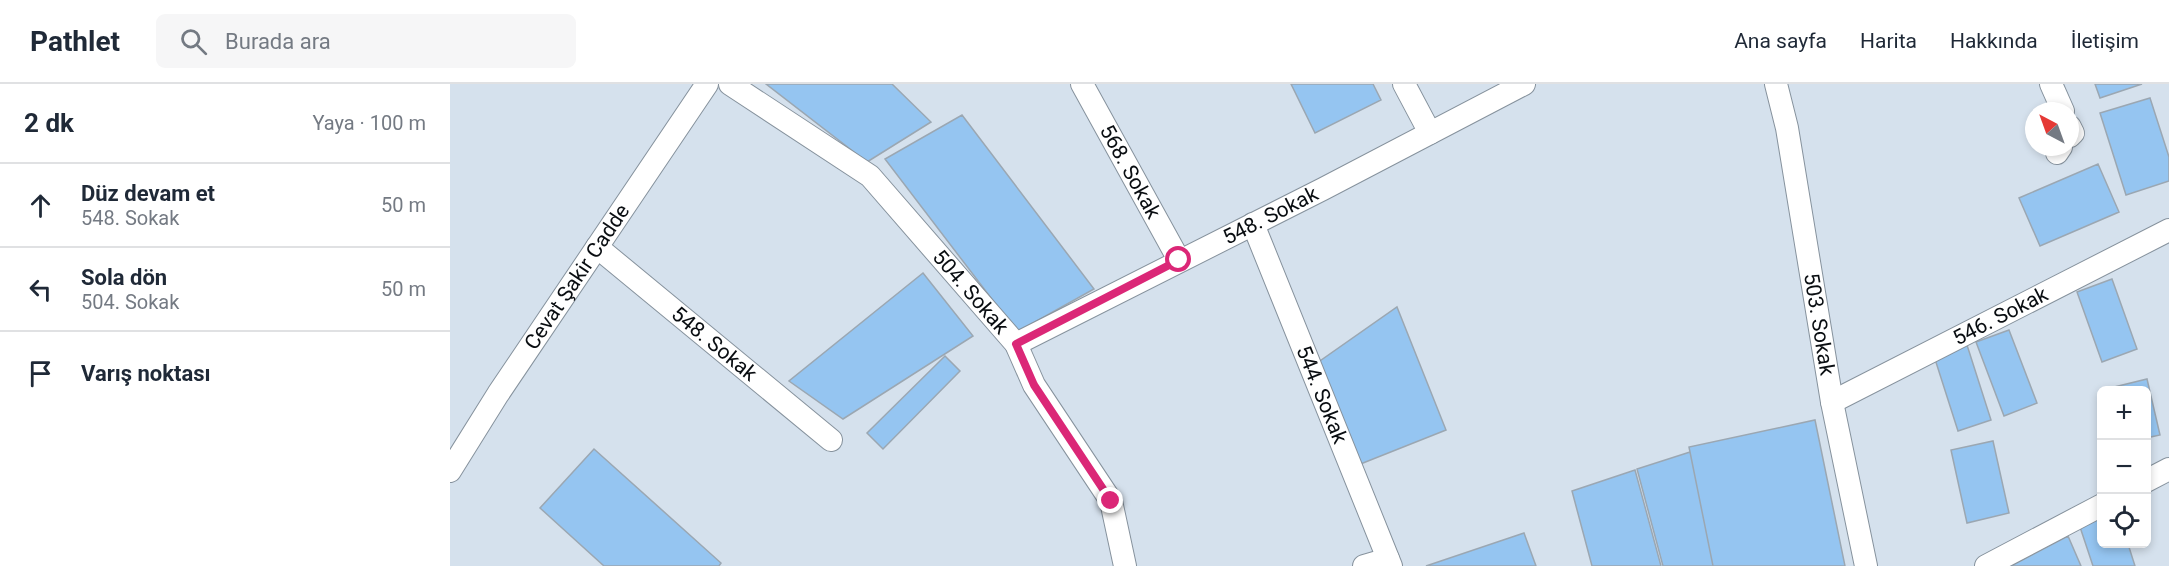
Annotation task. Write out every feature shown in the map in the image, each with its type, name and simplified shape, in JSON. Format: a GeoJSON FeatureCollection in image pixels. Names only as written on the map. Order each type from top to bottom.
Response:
{"type":"FeatureCollection","features":[{"type":"Feature","properties":{"kind":"street","name":"Cevat Şakir Cadde"},"geometry":{"type":"LineString","coordinates":[[450,471],[498,394],[707,84]]}},
{"type":"Feature","properties":{"kind":"street","name":"504. Sokak"},"geometry":{"type":"LineString","coordinates":[[730,84],[870,176],[1016,344],[1034,385],[1111,501],[1125,566]]}},
{"type":"Feature","properties":{"kind":"street","name":"568. Sokak"},"geometry":{"type":"LineString","coordinates":[[1082,84],[1179,260]]}},
{"type":"Feature","properties":{"kind":"street"},"geometry":{"type":"LineString","coordinates":[[1404,84],[1430,133]]}},
{"type":"Feature","properties":{"kind":"street","name":"548. Sokak"},"geometry":{"type":"LineString","coordinates":[[1016,344],[1524,84]]}},
{"type":"Feature","properties":{"kind":"street","name":"503. Sokak"},"geometry":{"type":"LineString","coordinates":[[1776,84],[1787,128],[1832,402],[1866,566]]}},
{"type":"Feature","properties":{"kind":"street"},"geometry":{"type":"LineString","coordinates":[[2050,84],[2059,102]]}},
{"type":"Feature","properties":{"kind":"street","name":"544. Sokak"},"geometry":{"type":"LineString","coordinates":[[1253,224],[1389,562]]}},
{"type":"Feature","properties":{"kind":"street","name":"546. Sokak"},"geometry":{"type":"LineString","coordinates":[[1832,402],[2169,230]]}},
{"type":"Feature","properties":{"kind":"street","name":"548. Sokak"},"geometry":{"type":"LineString","coordinates":[[597,246],[831,440]]}},
{"type":"Feature","properties":{"kind":"street"},"geometry":{"type":"LineString","coordinates":[[2151,478],[2169,469]]}},
{"type":"Feature","properties":{"kind":"street"},"geometry":{"type":"LineString","coordinates":[[1986,566],[2097,508]]}},
{"type":"Feature","properties":{"kind":"street"},"geometry":{"type":"LineString","coordinates":[[1364,566],[1389,562]]}},
{"type":"Feature","properties":{"kind":"building"},"geometry":{"type":"Polygon","coordinates":[[[766,84],[892,84],[931,122],[867,162],[766,84]]]}},
{"type":"Feature","properties":{"kind":"building"},"geometry":{"type":"Polygon","coordinates":[[[1291,84],[1373,84],[1381,100],[1315,133],[1291,84]]]}},
{"type":"Feature","properties":{"kind":"building"},"geometry":{"type":"Polygon","coordinates":[[[2095,84],[2142,84],[2100,98],[2095,84]]]}},
{"type":"Feature","properties":{"kind":"building"},"geometry":{"type":"Polygon","coordinates":[[[2150,98],[2169,157],[2169,181],[2126,195],[2100,113],[2150,98]]]}},
{"type":"Feature","properties":{"kind":"building"},"geometry":{"type":"Polygon","coordinates":[[[962,115],[1094,289],[1017,332],[885,159],[962,115]]]}},
{"type":"Feature","properties":{"kind":"building"},"geometry":{"type":"Polygon","coordinates":[[[2098,164],[2119,212],[2040,246],[2019,198],[2098,164]]]}},
{"type":"Feature","properties":{"kind":"building"},"geometry":{"type":"Polygon","coordinates":[[[923,273],[973,336],[843,419],[789,381],[923,273]]]}},
{"type":"Feature","properties":{"kind":"building"},"geometry":{"type":"Polygon","coordinates":[[[2112,279],[2137,349],[2102,362],[2077,292],[2112,279]]]}},
{"type":"Feature","properties":{"kind":"building"},"geometry":{"type":"Polygon","coordinates":[[[1397,307],[1446,430],[1358,465],[1317,363],[1397,307]]]}},
{"type":"Feature","properties":{"kind":"building"},"geometry":{"type":"Polygon","coordinates":[[[2009,330],[2037,403],[2004,416],[1976,342],[2009,330]]]}},
{"type":"Feature","properties":{"kind":"building"},"geometry":{"type":"Polygon","coordinates":[[[1967,345],[1991,420],[1958,431],[1934,356],[1967,345]]]}},
{"type":"Feature","properties":{"kind":"building"},"geometry":{"type":"Polygon","coordinates":[[[945,356],[960,371],[883,449],[867,433],[945,356]]]}},
{"type":"Feature","properties":{"kind":"building"},"geometry":{"type":"Polygon","coordinates":[[[2147,379],[2149,386],[2118,386],[2147,379]]]}},
{"type":"Feature","properties":{"kind":"building"},"geometry":{"type":"Polygon","coordinates":[[[2151,396],[2160,435],[2151,437],[2151,396]]]}},
{"type":"Feature","properties":{"kind":"building"},"geometry":{"type":"Polygon","coordinates":[[[1815,420],[1845,566],[1713,566],[1689,447],[1815,420]]]}},
{"type":"Feature","properties":{"kind":"building"},"geometry":{"type":"Polygon","coordinates":[[[1993,441],[2009,513],[1967,523],[1951,450],[1993,441]]]}},
{"type":"Feature","properties":{"kind":"building"},"geometry":{"type":"Polygon","coordinates":[[[594,449],[721,563],[719,566],[604,566],[540,508],[594,449]]]}},
{"type":"Feature","properties":{"kind":"building"},"geometry":{"type":"Polygon","coordinates":[[[1690,452],[1713,566],[1663,566],[1637,469],[1690,452]]]}},
{"type":"Feature","properties":{"kind":"building"},"geometry":{"type":"Polygon","coordinates":[[[1635,470],[1661,566],[1592,566],[1572,491],[1635,470]]]}},
{"type":"Feature","properties":{"kind":"building"},"geometry":{"type":"Polygon","coordinates":[[[2097,518],[2097,548],[2129,548],[2135,566],[2093,566],[2079,524],[2097,518]]]}},
{"type":"Feature","properties":{"kind":"building"},"geometry":{"type":"Polygon","coordinates":[[[1524,533],[1536,566],[1426,566],[1524,533]]]}},
{"type":"Feature","properties":{"kind":"building"},"geometry":{"type":"Polygon","coordinates":[[[2068,536],[2081,566],[2011,566],[2068,536]]]}},
{"type":"Feature","properties":{"kind":"route"},"geometry":{"type":"LineString","coordinates":[[1111,501],[1034,385],[1016,344],[1179,260]]}}]}
